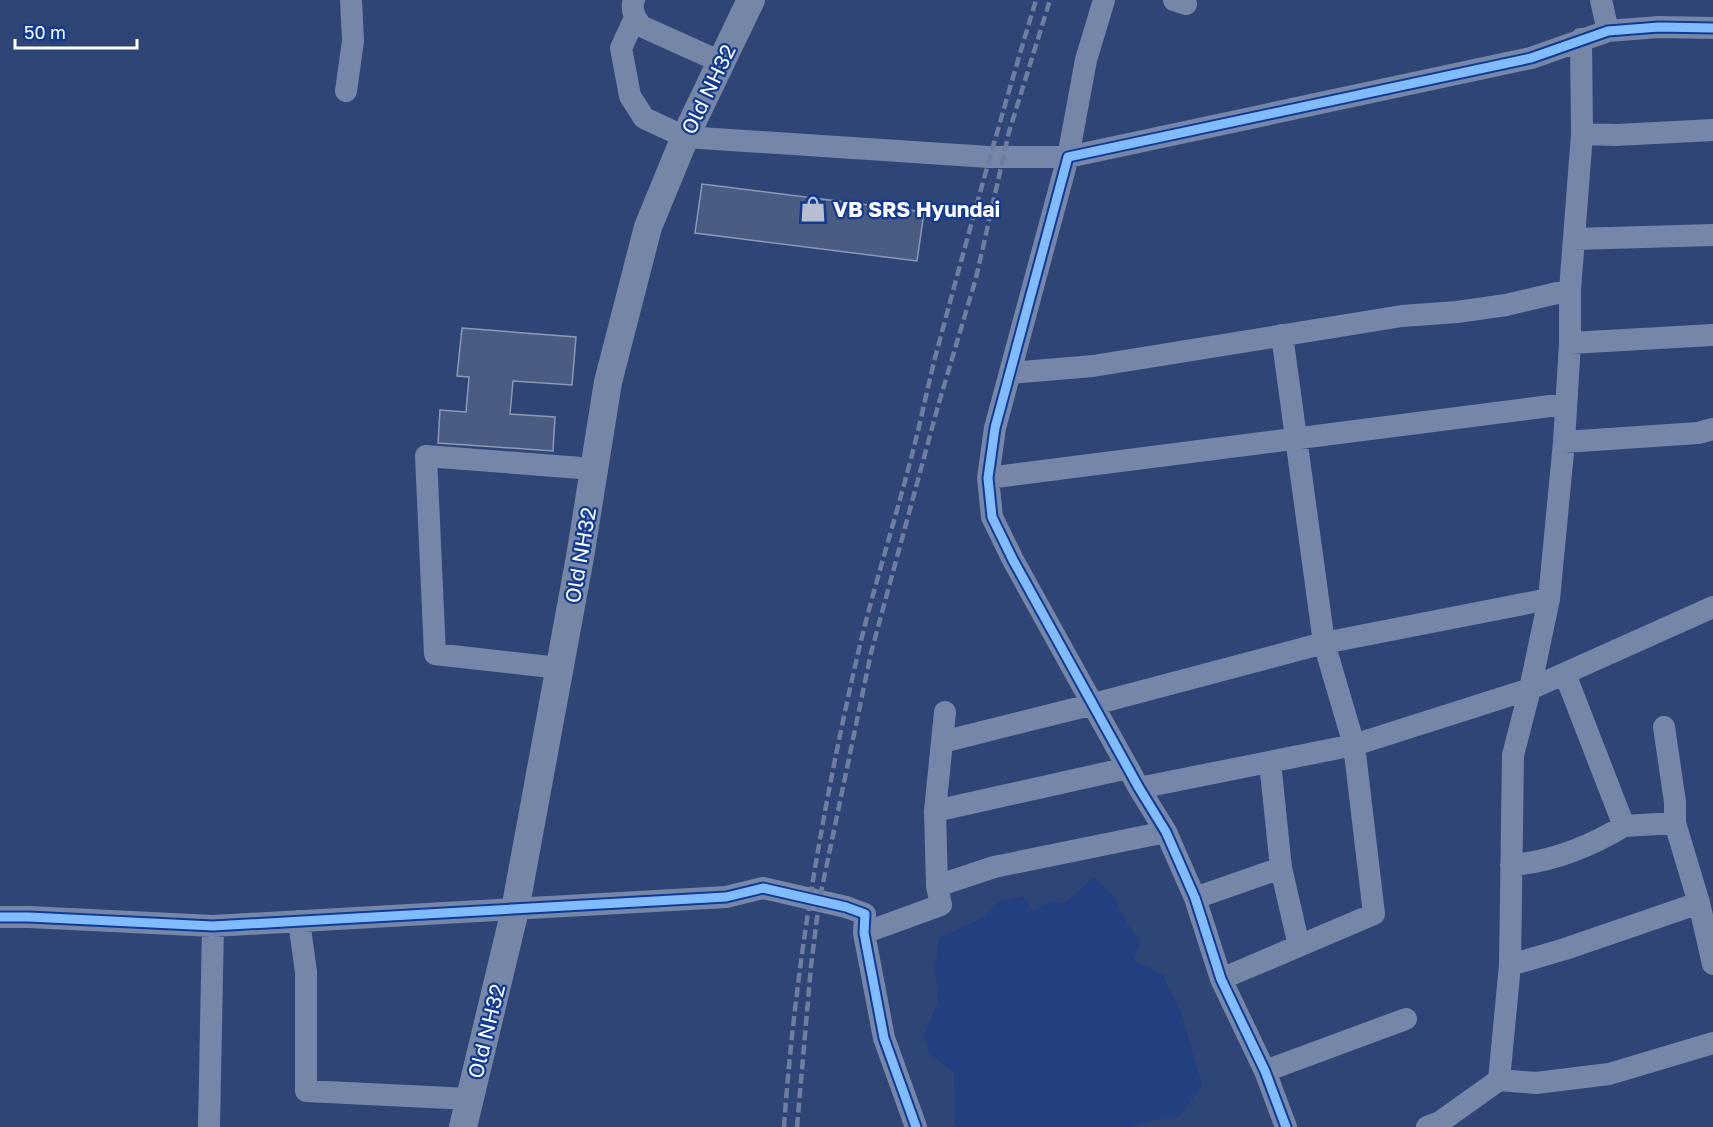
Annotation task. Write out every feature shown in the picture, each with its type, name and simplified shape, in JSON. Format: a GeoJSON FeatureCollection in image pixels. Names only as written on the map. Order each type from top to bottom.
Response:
{"type":"FeatureCollection","features":[{"type":"Feature","properties":{"kind":"main road","name":"Old NH32"},"geometry":{"type":"LineString","coordinates":[[463,1127],[515,910],[608,382],[648,227],[685,137],[751,0]]}},
{"type":"Feature","properties":{"kind":"street"},"geometry":{"type":"LineString","coordinates":[[346,91],[353,41],[351,0]]}},
{"type":"Feature","properties":{"kind":"street"},"geometry":{"type":"LineString","coordinates":[[1104,0],[1086,60],[1068,157],[994,428],[988,478],[992,517],[1013,560],[1133,778],[1166,832],[1195,898],[1221,979],[1265,1071],[1286,1127]]}},
{"type":"Feature","properties":{"kind":"street"},"geometry":{"type":"LineString","coordinates":[[1601,0],[1608,31]]}},
{"type":"Feature","properties":{"kind":"street"},"geometry":{"type":"LineString","coordinates":[[635,9],[641,26],[721,62]]}},
{"type":"Feature","properties":{"kind":"street"},"geometry":{"type":"LineString","coordinates":[[635,9],[621,48],[630,96],[644,118],[685,137],[989,157],[1068,157],[1531,58],[1608,31],[1659,27],[1713,28]]}},
{"type":"Feature","properties":{"kind":"street"},"geometry":{"type":"LineString","coordinates":[[1499,1080],[1510,965],[1513,755],[1549,599],[1564,442],[1570,343],[1570,290],[1582,134],[1581,39]]}},
{"type":"Feature","properties":{"kind":"street"},"geometry":{"type":"LineString","coordinates":[[1582,134],[1616,135],[1713,130]]}},
{"type":"Feature","properties":{"kind":"street"},"geometry":{"type":"LineString","coordinates":[[1574,239],[1713,236]]}},
{"type":"Feature","properties":{"kind":"street"},"geometry":{"type":"LineString","coordinates":[[1010,373],[1093,366],[1402,316],[1457,312],[1506,305],[1570,290]]}},
{"type":"Feature","properties":{"kind":"street"},"geometry":{"type":"LineString","coordinates":[[1221,979],[1374,914],[1354,745],[1324,643],[1282,335]]}},
{"type":"Feature","properties":{"kind":"street"},"geometry":{"type":"LineString","coordinates":[[1570,343],[1713,335]]}},
{"type":"Feature","properties":{"kind":"street"},"geometry":{"type":"LineString","coordinates":[[988,478],[1566,404]]}},
{"type":"Feature","properties":{"kind":"street"},"geometry":{"type":"LineString","coordinates":[[1564,442],[1698,433],[1713,429]]}},
{"type":"Feature","properties":{"kind":"street"},"geometry":{"type":"LineString","coordinates":[[559,668],[435,654],[426,456],[594,469]]}},
{"type":"Feature","properties":{"kind":"street"},"geometry":{"type":"LineString","coordinates":[[942,742],[1324,643],[1549,599]]}},
{"type":"Feature","properties":{"kind":"street"},"geometry":{"type":"LineString","coordinates":[[935,811],[1133,778],[1270,762],[1354,745],[1530,689],[1713,607]]}},
{"type":"Feature","properties":{"kind":"street"},"geometry":{"type":"LineString","coordinates":[[1565,674],[1624,826]]}},
{"type":"Feature","properties":{"kind":"street"},"geometry":{"type":"LineString","coordinates":[[864,933],[941,905],[937,886],[935,811],[945,712]]}},
{"type":"Feature","properties":{"kind":"street"},"geometry":{"type":"LineString","coordinates":[[1664,727],[1675,802],[1675,823],[1699,903],[1713,964]]}},
{"type":"Feature","properties":{"kind":"street"},"geometry":{"type":"LineString","coordinates":[[1270,762],[1281,868],[1299,946]]}},
{"type":"Feature","properties":{"kind":"street"},"geometry":{"type":"LineString","coordinates":[[1511,865],[1549,860],[1585,847],[1624,826],[1675,823]]}},
{"type":"Feature","properties":{"kind":"street"},"geometry":{"type":"LineString","coordinates":[[937,886],[994,867],[1166,832]]}},
{"type":"Feature","properties":{"kind":"street"},"geometry":{"type":"LineString","coordinates":[[1195,898],[1281,868]]}},
{"type":"Feature","properties":{"kind":"street"},"geometry":{"type":"LineString","coordinates":[[0,917],[213,926],[726,897],[763,888],[865,914],[864,933],[884,1038],[916,1127]]}},
{"type":"Feature","properties":{"kind":"street"},"geometry":{"type":"LineString","coordinates":[[1510,965],[1565,949],[1699,903]]}},
{"type":"Feature","properties":{"kind":"street"},"geometry":{"type":"LineString","coordinates":[[299,921],[306,972],[306,1091],[470,1099]]}},
{"type":"Feature","properties":{"kind":"street"},"geometry":{"type":"LineString","coordinates":[[209,1127],[213,926]]}},
{"type":"Feature","properties":{"kind":"street"},"geometry":{"type":"LineString","coordinates":[[1265,1071],[1406,1019]]}},
{"type":"Feature","properties":{"kind":"street"},"geometry":{"type":"LineString","coordinates":[[1436,1125],[1499,1080],[1536,1083],[1609,1074],[1713,1043]]}},
{"type":"Feature","properties":{"kind":"water"},"geometry":{"type":"Polygon","coordinates":[[[1094,877],[1114,897],[1128,925],[1140,942],[1134,961],[1163,975],[1181,1013],[1202,1086],[1179,1117],[1153,1120],[1130,1127],[957,1127],[954,1072],[929,1053],[924,1036],[938,1001],[935,965],[939,938],[981,919],[1000,901],[1024,896],[1033,912],[1050,901],[1065,903],[1094,877]]]}},
{"type":"Feature","properties":{"kind":"building"},"geometry":{"type":"Polygon","coordinates":[[[702,184],[924,212],[917,261],[695,233],[702,184]]]}},
{"type":"Feature","properties":{"kind":"building"},"geometry":{"type":"Polygon","coordinates":[[[462,328],[576,337],[572,385],[513,381],[510,414],[555,417],[553,451],[438,443],[440,410],[466,412],[469,377],[457,376],[462,328]]]}},
{"type":"Feature","properties":{"kind":"railway"},"geometry":{"type":"LineString","coordinates":[[784,1127],[802,951],[843,719],[868,613],[913,452],[959,268],[1036,0]]}},
{"type":"Feature","properties":{"kind":"railway"},"geometry":{"type":"LineString","coordinates":[[797,1127],[819,902],[871,653],[938,406],[976,278],[1009,132],[1050,0]]}},
{"type":"Feature","properties":{"kind":"cycle path"},"geometry":{"type":"LineString","coordinates":[[1286,1127],[1265,1071],[1221,979],[1195,898],[1166,832],[1139,788],[1013,560],[992,517],[988,478],[995,428],[1068,157],[1531,58],[1608,31],[1659,27],[1713,28]]}},
{"type":"Feature","properties":{"kind":"cycle path"},"geometry":{"type":"LineString","coordinates":[[0,917],[213,926],[726,897],[763,888],[846,907],[865,914],[864,933],[884,1038],[916,1127]]}},
{"type":"Feature","properties":{"kind":"place","name":"VB SRS Hyundai"},"geometry":{"type":"Point","coordinates":[813,209]}}]}
